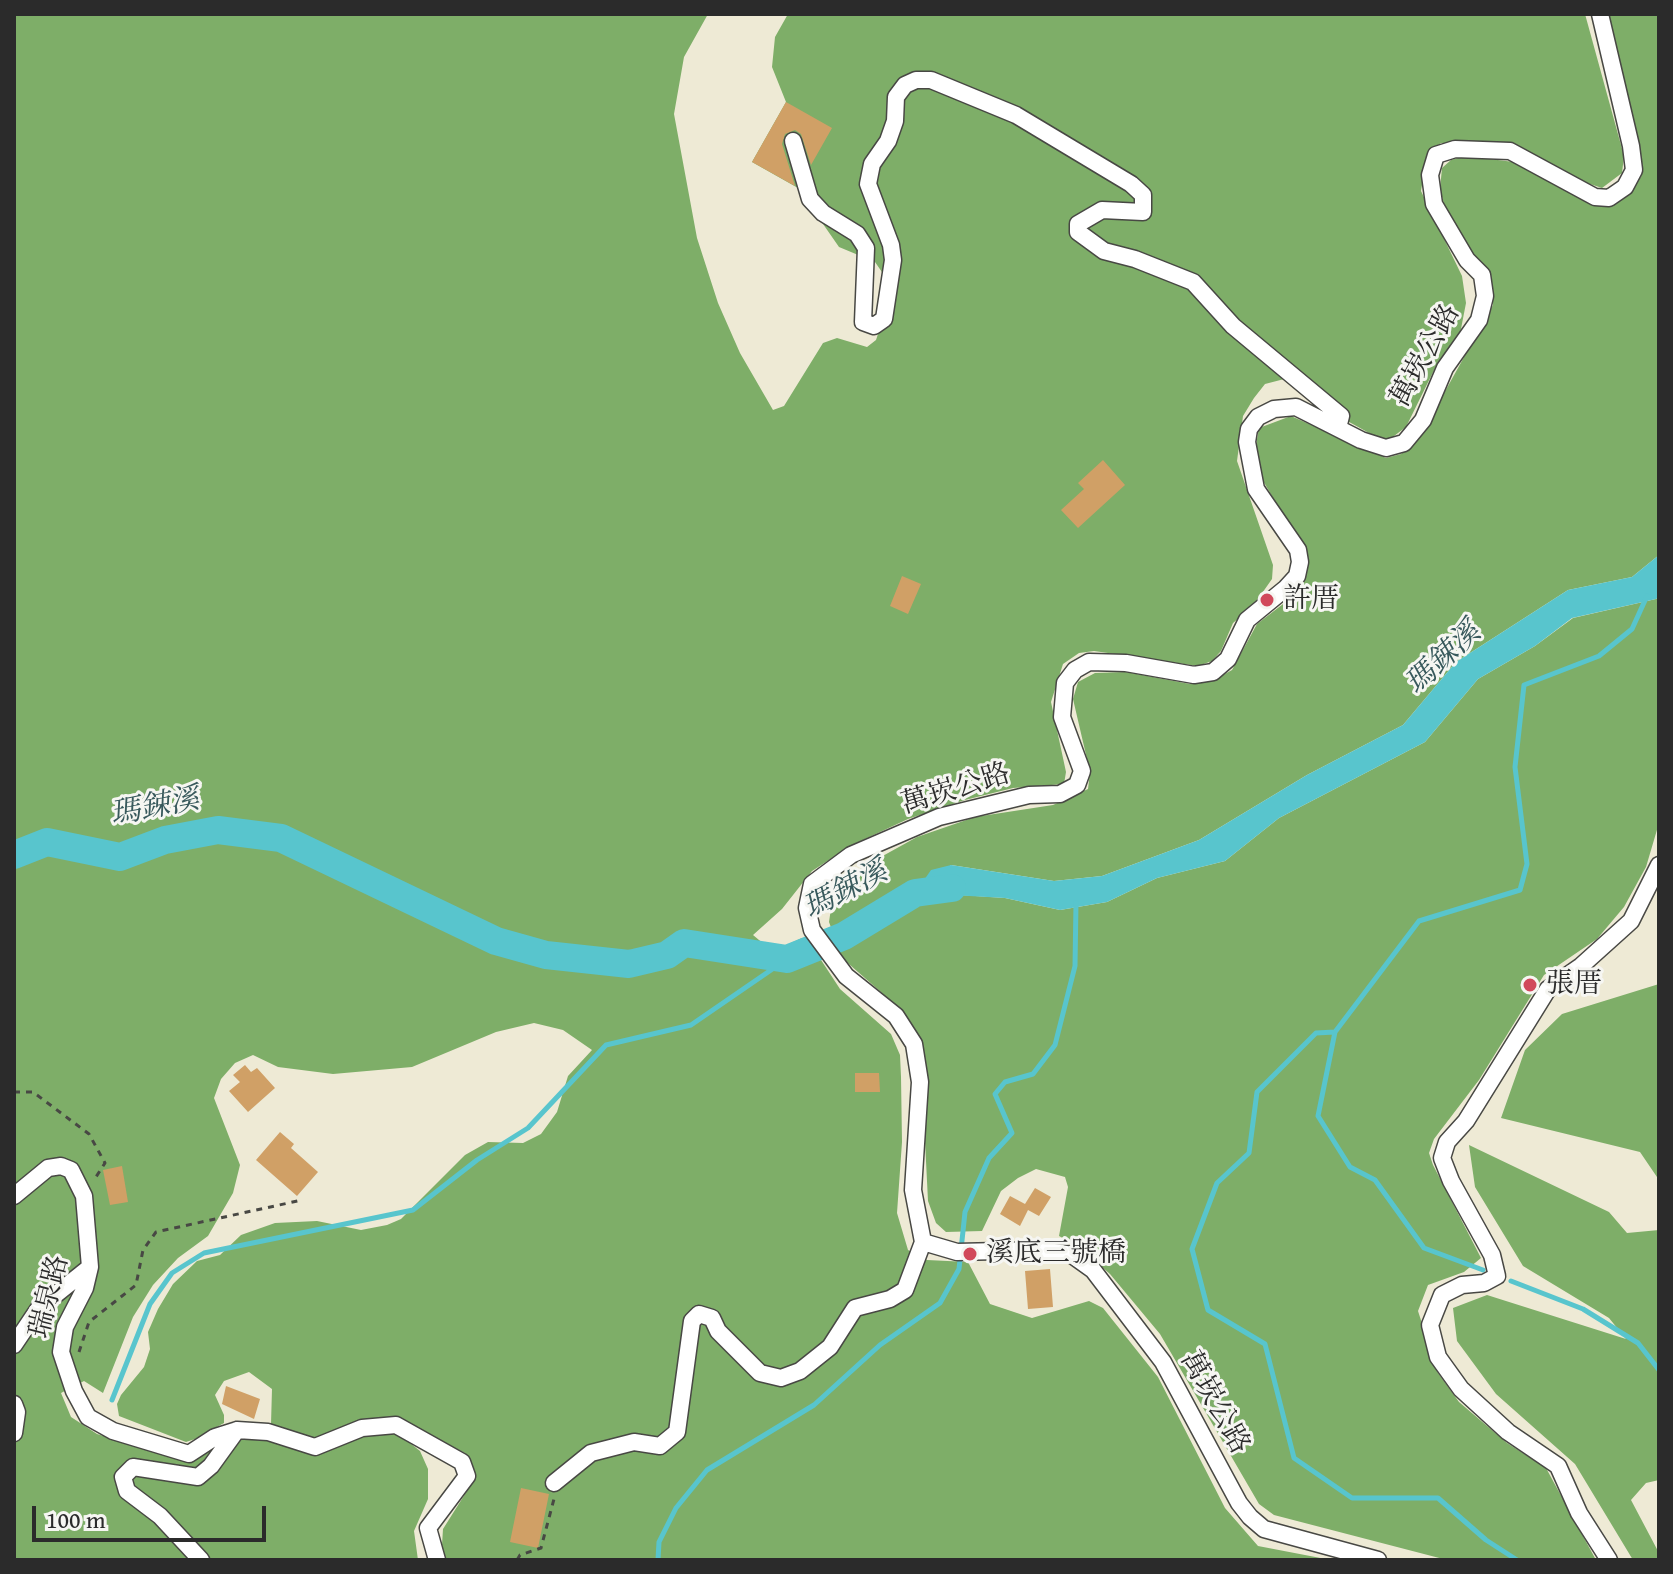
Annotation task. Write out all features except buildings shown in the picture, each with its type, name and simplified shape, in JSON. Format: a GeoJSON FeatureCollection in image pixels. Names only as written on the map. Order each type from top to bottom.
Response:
{"type":"FeatureCollection","features":[{"type":"Feature","properties":{"kind":"street","name":"萬崁公路"},"geometry":{"type":"LineString","coordinates":[[1378,1560],[1264,1529],[1250,1517],[1234,1495],[1163,1362],[1093,1270],[1072,1255],[1041,1250],[964,1252],[923,1242],[913,1190],[920,1082],[914,1044],[896,1016],[846,976],[812,930],[807,908],[812,884],[851,855],[939,817],[1029,795],[1060,794],[1077,785],[1082,771],[1062,717],[1065,683],[1075,670],[1089,662],[1126,663],[1194,675],[1213,672],[1228,659],[1247,620],[1297,576],[1300,562],[1298,550],[1256,489],[1248,463],[1249,429],[1258,417],[1274,409],[1296,407],[1386,448],[1404,443],[1423,420],[1445,368],[1479,320],[1485,296],[1482,275],[1467,260],[1434,204],[1430,175],[1436,155],[1455,149],[1510,151],[1595,197],[1609,198],[1625,187],[1634,170],[1631,146],[1607,30],[1600,14]]}},
{"type":"Feature","properties":{"kind":"street"},"geometry":{"type":"LineString","coordinates":[[793,141],[802,184],[810,199],[823,213],[857,234],[866,248],[863,322],[874,326],[884,319],[893,260],[891,245],[868,184],[872,164],[888,141],[895,121],[896,97],[905,85],[916,80],[931,80],[1016,115],[1131,184],[1143,195],[1143,212],[1102,210],[1078,224],[1078,232],[1090,244],[1104,251],[1135,259],[1193,282],[1233,326],[1341,416],[1338,428]]}},
{"type":"Feature","properties":{"kind":"street"},"geometry":{"type":"LineString","coordinates":[[1609,1560],[1579,1513],[1558,1466],[1508,1432],[1461,1389],[1438,1357],[1430,1325],[1442,1295],[1462,1285],[1484,1283],[1497,1276],[1492,1255],[1442,1158],[1447,1142],[1466,1121],[1548,989],[1581,966],[1631,921],[1659,865]]}},
{"type":"Feature","properties":{"kind":"street"},"geometry":{"type":"LineString","coordinates":[[14,1196],[48,1168],[61,1166],[71,1170],[84,1196]]}},
{"type":"Feature","properties":{"kind":"street","name":"瑞泉路"},"geometry":{"type":"LineString","coordinates":[[84,1196],[90,1267],[85,1288],[65,1327],[61,1352],[74,1391],[88,1417],[113,1431],[189,1454],[215,1437],[237,1430]]}},
{"type":"Feature","properties":{"kind":"street"},"geometry":{"type":"LineString","coordinates":[[554,1483],[591,1453],[634,1442],[660,1446],[677,1432],[692,1321],[699,1314],[712,1318],[718,1331],[760,1373],[781,1378],[800,1371],[830,1347],[855,1308],[890,1299],[905,1290],[923,1242]]}},
{"type":"Feature","properties":{"kind":"street"},"geometry":{"type":"LineString","coordinates":[[14,1345],[39,1308],[90,1267]]}},
{"type":"Feature","properties":{"kind":"street"},"geometry":{"type":"LineString","coordinates":[[14,1404],[17,1412],[14,1433]]}},
{"type":"Feature","properties":{"kind":"street"},"geometry":{"type":"LineString","coordinates":[[201,1560],[160,1516],[127,1491],[123,1477],[133,1467],[198,1477],[211,1466],[237,1430],[268,1432],[315,1447],[362,1428],[396,1425],[462,1462],[467,1476],[428,1528],[437,1560]]}},
{"type":"Feature","properties":{"kind":"path"},"geometry":{"type":"LineString","coordinates":[[14,1092],[33,1092],[89,1134],[100,1149],[105,1163],[84,1196]]}},
{"type":"Feature","properties":{"kind":"path"},"geometry":{"type":"LineString","coordinates":[[77,1365],[81,1338],[89,1322],[136,1285],[143,1250],[156,1232],[302,1200]]}},
{"type":"Feature","properties":{"kind":"path"},"geometry":{"type":"LineString","coordinates":[[517,1560],[520,1555],[541,1548],[555,1496],[554,1483]]}},
{"type":"Feature","properties":{"kind":"green space"},"geometry":{"type":"Polygon","coordinates":[[[14,14],[708,14],[684,57],[674,114],[697,238],[718,303],[740,353],[773,410],[784,406],[823,343],[837,338],[867,347],[876,340],[885,313],[884,275],[875,262],[839,247],[798,188],[752,162],[786,102],[772,67],[775,37],[788,14],[1585,14],[1624,156],[1622,173],[1602,188],[1584,182],[1514,144],[1441,143],[1427,155],[1421,191],[1462,276],[1466,303],[1460,334],[1438,362],[1406,427],[1390,439],[1378,438],[1324,408],[1292,377],[1265,384],[1254,398],[1243,416],[1237,461],[1273,565],[1272,579],[1253,606],[1233,623],[1221,651],[1212,661],[1198,666],[1094,651],[1079,653],[1063,664],[1051,702],[1066,772],[1064,784],[1013,788],[965,800],[908,819],[852,845],[812,871],[782,909],[753,935],[765,945],[782,947],[802,938],[808,940],[840,989],[891,1034],[900,1055],[901,1077],[902,1142],[897,1213],[908,1250],[927,1260],[968,1262],[990,1304],[1032,1318],[1089,1301],[1103,1308],[1158,1377],[1225,1508],[1258,1546],[1331,1560],[446,1560],[442,1545],[443,1529],[472,1483],[474,1473],[471,1462],[465,1453],[397,1418],[363,1421],[314,1442],[274,1428],[271,1424],[272,1389],[249,1372],[224,1381],[215,1395],[224,1415],[224,1423],[195,1439],[186,1442],[119,1416],[117,1404],[121,1395],[144,1367],[150,1349],[148,1332],[158,1309],[173,1284],[197,1261],[220,1255],[241,1235],[275,1223],[317,1221],[361,1230],[387,1225],[401,1219],[465,1155],[488,1142],[523,1143],[541,1134],[557,1112],[568,1076],[592,1050],[563,1030],[534,1023],[496,1032],[412,1067],[333,1074],[278,1067],[253,1055],[235,1063],[221,1079],[214,1098],[240,1165],[233,1193],[208,1236],[178,1258],[153,1285],[133,1317],[103,1393],[84,1381],[61,1393],[71,1417],[97,1434],[140,1447],[214,1445],[245,1439],[267,1441],[308,1453],[352,1438],[392,1433],[405,1439],[420,1451],[428,1469],[428,1499],[414,1531],[418,1560],[14,1560],[14,14]]]}},
{"type":"Feature","properties":{"kind":"green space"},"geometry":{"type":"Polygon","coordinates":[[[1609,14],[1659,14],[1659,555],[1632,577],[1568,590],[1456,662],[1403,725],[1307,775],[1199,840],[1102,876],[1054,881],[951,865],[916,892],[1005,898],[1060,910],[1107,902],[1157,878],[1225,861],[1279,818],[1425,742],[1478,679],[1535,646],[1573,618],[1659,596],[1659,823],[1646,867],[1624,907],[1597,939],[1544,975],[1479,1080],[1434,1139],[1429,1153],[1433,1165],[1481,1258],[1464,1272],[1428,1285],[1418,1311],[1438,1373],[1459,1402],[1507,1443],[1546,1468],[1596,1560],[1447,1560],[1274,1515],[1259,1504],[1160,1334],[1110,1274],[1078,1246],[1059,1236],[1068,1187],[1065,1177],[1036,1169],[1018,1178],[1001,1191],[982,1231],[946,1232],[936,1223],[928,1201],[920,1041],[898,1007],[842,958],[829,922],[833,895],[861,868],[917,837],[975,817],[1053,805],[1088,789],[1090,772],[1073,699],[1078,682],[1095,673],[1126,672],[1190,684],[1214,680],[1232,670],[1257,624],[1287,601],[1303,583],[1309,559],[1259,474],[1256,445],[1259,428],[1291,416],[1386,458],[1401,454],[1413,444],[1433,413],[1493,305],[1491,276],[1476,260],[1445,208],[1440,189],[1442,168],[1451,160],[1465,156],[1514,162],[1582,199],[1624,196],[1641,177],[1643,168],[1609,14]]]}},
{"type":"Feature","properties":{"kind":"green space"},"geometry":{"type":"Polygon","coordinates":[[[1659,984],[1659,1180],[1640,1152],[1501,1118],[1525,1050],[1562,1014],[1659,984]]]}},
{"type":"Feature","properties":{"kind":"green space"},"geometry":{"type":"Polygon","coordinates":[[[1469,1145],[1609,1212],[1627,1233],[1659,1230],[1659,1480],[1646,1483],[1631,1500],[1659,1553],[1659,1560],[1633,1560],[1575,1464],[1496,1394],[1457,1341],[1453,1308],[1487,1295],[1626,1339],[1609,1318],[1523,1266],[1475,1187],[1469,1145]]]}},
{"type":"Feature","properties":{"kind":"water","name":"瑪鋉溪"},"geometry":{"type":"Polygon","coordinates":[[[1659,555],[1659,596],[1656,599],[1572,618],[1535,646],[1478,679],[1425,742],[1279,818],[1225,861],[1157,878],[1107,902],[1060,910],[1005,898],[915,893],[931,870],[951,865],[1054,881],[1102,876],[1199,840],[1307,775],[1403,725],[1456,662],[1568,590],[1632,577],[1659,555]]]}},
{"type":"Feature","properties":{"kind":"waterway"},"geometry":{"type":"LineString","coordinates":[[1517,1560],[1486,1540],[1438,1498],[1352,1498],[1294,1458],[1265,1344],[1208,1310],[1192,1249],[1217,1183],[1249,1153],[1257,1092],[1316,1033],[1335,1032],[1419,921],[1520,890],[1527,864],[1515,767],[1524,685],[1599,656],[1632,629],[1647,596]]}},
{"type":"Feature","properties":{"kind":"waterway","name":"瑪鋉溪"},"geometry":{"type":"LineString","coordinates":[[14,855],[47,842],[120,857],[165,840],[218,830],[281,838],[496,941],[546,955],[629,964],[667,955],[684,943],[787,959],[844,936],[915,893],[952,888]]}},
{"type":"Feature","properties":{"kind":"waterway"},"geometry":{"type":"LineString","coordinates":[[658,1560],[659,1542],[676,1508],[707,1470],[814,1405],[880,1345],[940,1303],[959,1269],[965,1212],[989,1158],[1012,1133],[995,1094],[1005,1082],[1033,1074],[1055,1045],[1075,966],[1076,903]]}},
{"type":"Feature","properties":{"kind":"waterway"},"geometry":{"type":"LineString","coordinates":[[112,1400],[150,1304],[172,1273],[204,1253],[413,1210],[477,1160],[528,1128],[606,1045],[691,1025],[787,959]]}},
{"type":"Feature","properties":{"kind":"waterway"},"geometry":{"type":"LineString","coordinates":[[1335,1032],[1318,1116],[1350,1167],[1375,1180],[1424,1248],[1483,1270]]}},
{"type":"Feature","properties":{"kind":"waterway"},"geometry":{"type":"LineString","coordinates":[[1511,1281],[1583,1309],[1638,1343],[1659,1370]]}},
{"type":"Feature","properties":{"kind":"place","name":"許厝"},"geometry":{"type":"Point","coordinates":[1267,600]}},
{"type":"Feature","properties":{"kind":"place","name":"張厝"},"geometry":{"type":"Point","coordinates":[1530,985]}},
{"type":"Feature","properties":{"kind":"place","name":"溪底三號橋"},"geometry":{"type":"Point","coordinates":[970,1254]}}]}
